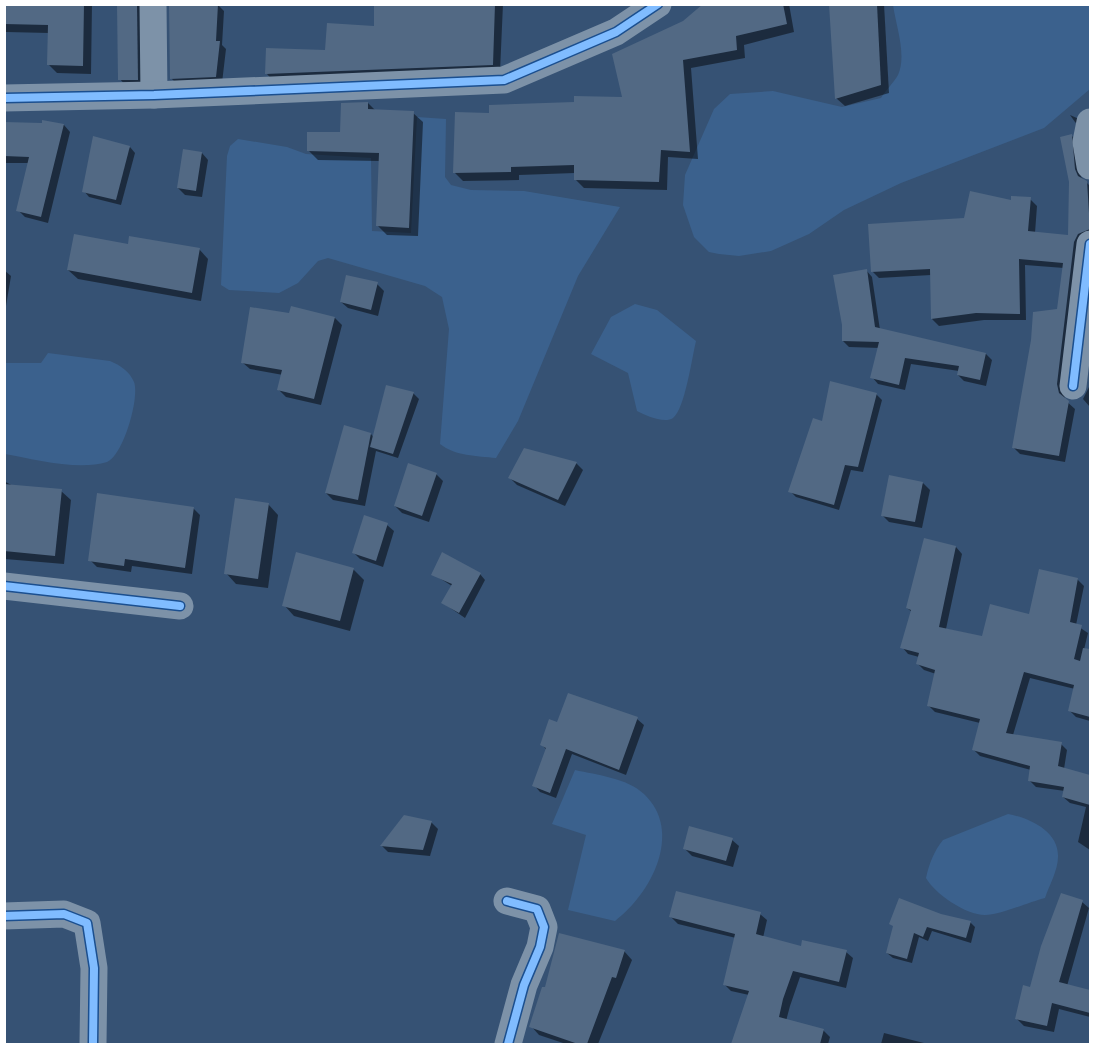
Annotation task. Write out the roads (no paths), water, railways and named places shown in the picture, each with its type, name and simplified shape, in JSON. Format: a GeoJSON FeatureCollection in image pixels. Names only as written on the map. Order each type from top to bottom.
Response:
{"type":"FeatureCollection","features":[{"type":"Feature","properties":{"kind":"street"},"geometry":{"type":"LineString","coordinates":[[153,4],[154,95]]}},
{"type":"Feature","properties":{"kind":"street"},"geometry":{"type":"LineString","coordinates":[[4,98],[154,95],[504,80],[616,32],[658,4]]}},
{"type":"Feature","properties":{"kind":"street"},"geometry":{"type":"LineString","coordinates":[[1090,122],[1086,142],[1090,166]]}},
{"type":"Feature","properties":{"kind":"street"},"geometry":{"type":"LineString","coordinates":[[1073,386],[1090,244]]}},
{"type":"Feature","properties":{"kind":"street"},"geometry":{"type":"LineString","coordinates":[[4,586],[180,606]]}},
{"type":"Feature","properties":{"kind":"street"},"geometry":{"type":"LineString","coordinates":[[507,901],[537,909],[544,927],[540,947],[524,984],[508,1044]]}},
{"type":"Feature","properties":{"kind":"street"},"geometry":{"type":"LineString","coordinates":[[4,916],[64,914],[87,923],[94,968],[93,1044]]}},
{"type":"Feature","properties":{"kind":"water"},"geometry":{"type":"Polygon","coordinates":[[[893,5],[1090,5],[1090,89],[1044,128],[901,183],[844,210],[809,234],[771,251],[739,256],[709,252],[694,237],[683,205],[685,175],[714,109],[730,94],[773,91],[842,107],[881,98],[898,75],[900,67],[900,40],[893,5]]]}},
{"type":"Feature","properties":{"kind":"water"},"geometry":{"type":"Polygon","coordinates":[[[417,117],[446,119],[445,177],[451,185],[471,190],[524,191],[620,207],[578,276],[518,421],[496,458],[459,453],[440,444],[449,329],[442,297],[425,286],[328,258],[318,261],[298,283],[279,293],[229,290],[221,285],[227,156],[230,146],[238,139],[287,147],[306,154],[371,158],[372,231],[411,233],[417,117]]]}},
{"type":"Feature","properties":{"kind":"water"},"geometry":{"type":"Polygon","coordinates":[[[635,304],[657,310],[696,341],[681,404],[677,413],[669,420],[655,418],[637,411],[628,373],[591,354],[611,317],[635,304]]]}},
{"type":"Feature","properties":{"kind":"water"},"geometry":{"type":"Polygon","coordinates":[[[48,353],[110,361],[124,369],[132,378],[135,400],[129,426],[119,449],[107,462],[69,465],[5,454],[5,363],[41,363],[48,353]]]}},
{"type":"Feature","properties":{"kind":"water"},"geometry":{"type":"Polygon","coordinates":[[[575,770],[611,778],[637,789],[656,809],[661,826],[662,844],[651,879],[628,909],[615,921],[568,910],[586,835],[552,824],[575,770]]]}},
{"type":"Feature","properties":{"kind":"water"},"geometry":{"type":"Polygon","coordinates":[[[1008,814],[1041,827],[1054,840],[1058,862],[1045,898],[1006,911],[985,915],[960,908],[936,891],[926,878],[932,858],[943,840],[1008,814]]]}}]}
